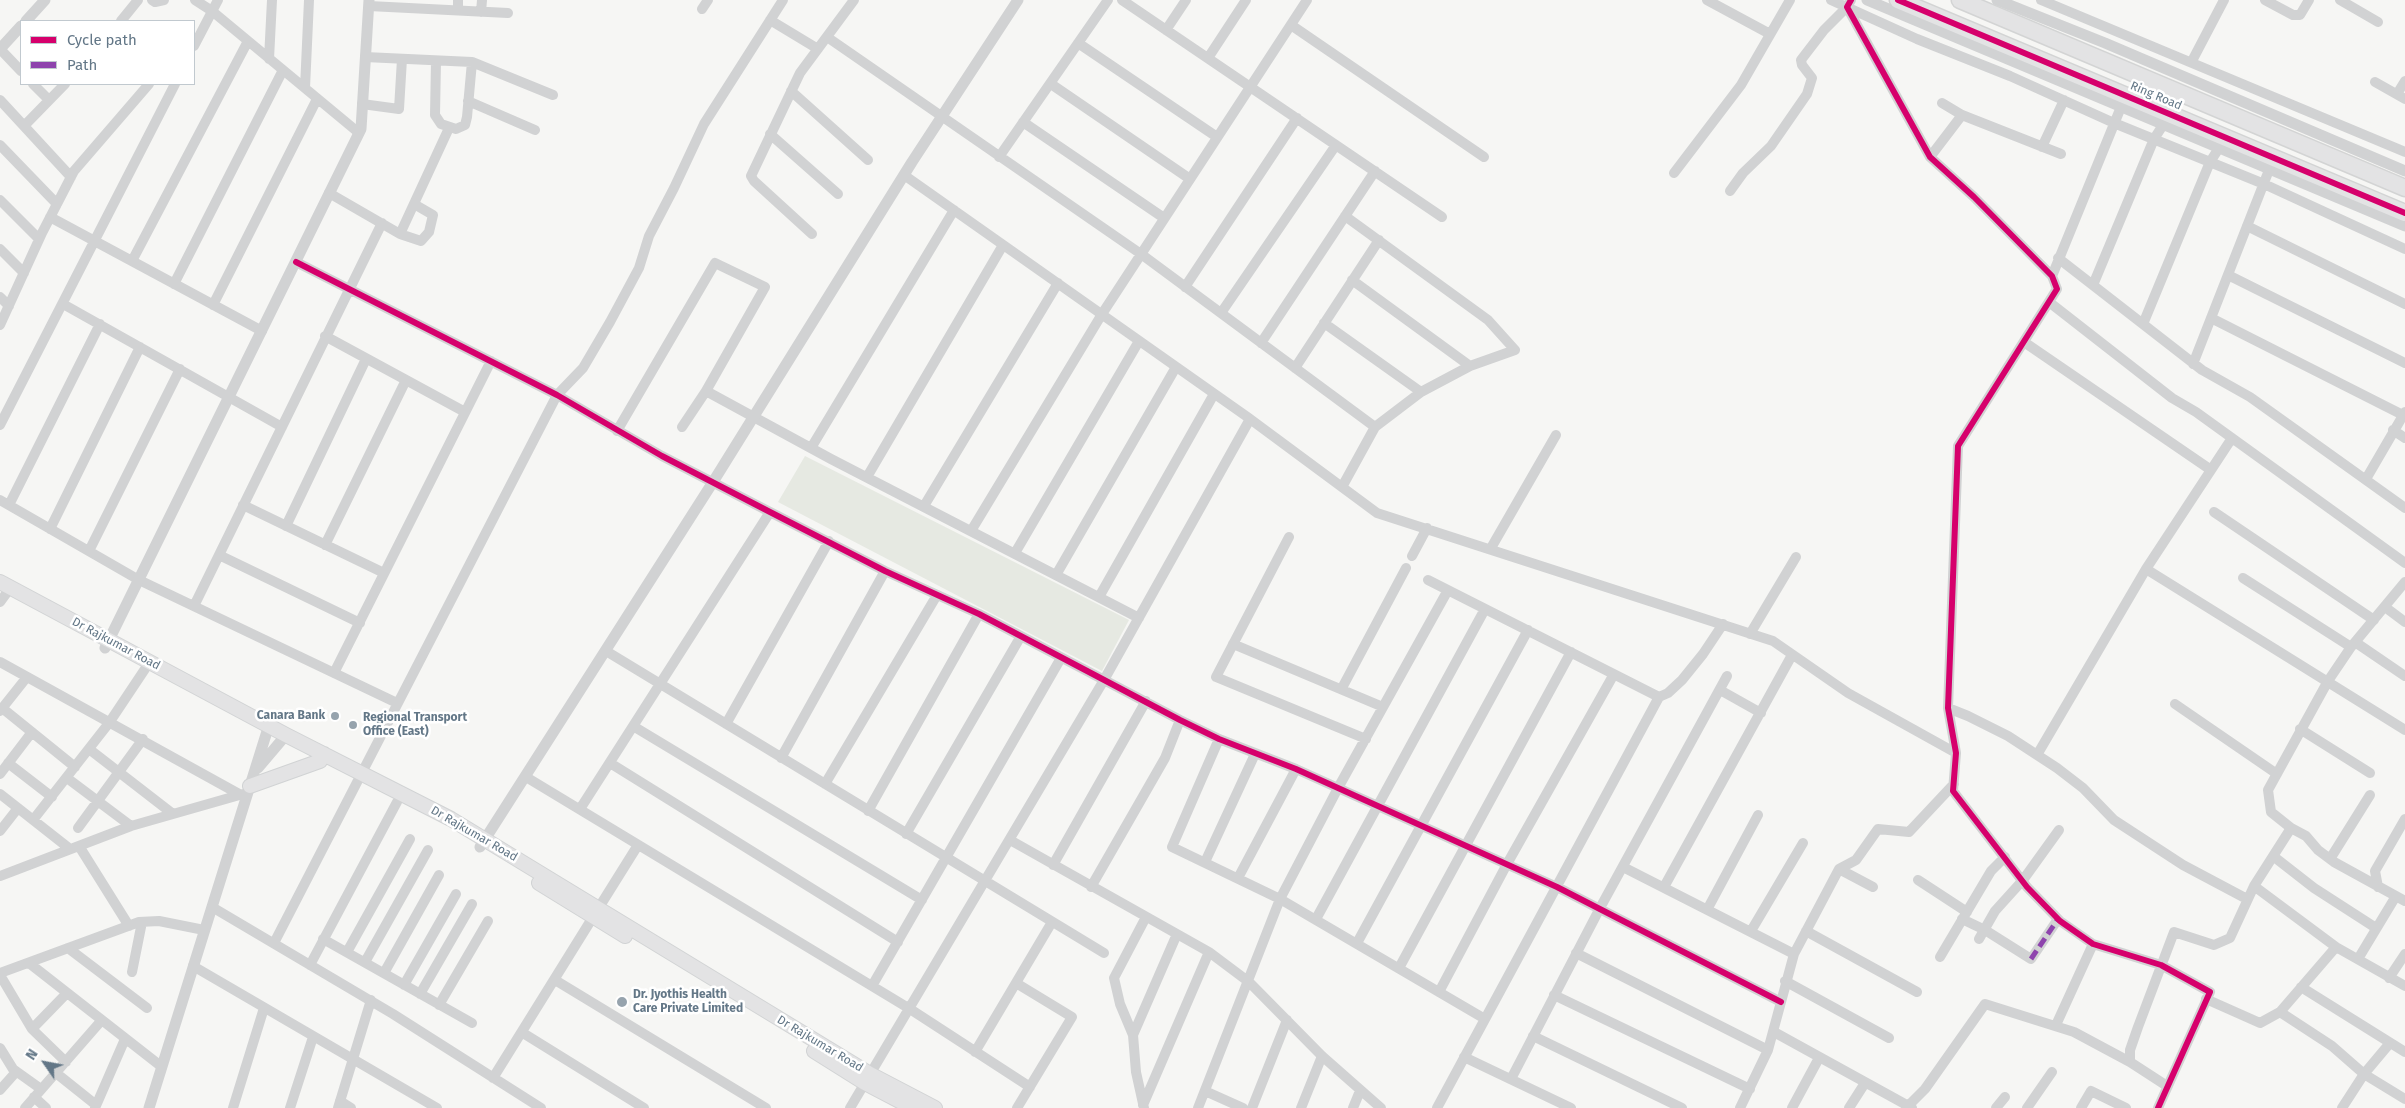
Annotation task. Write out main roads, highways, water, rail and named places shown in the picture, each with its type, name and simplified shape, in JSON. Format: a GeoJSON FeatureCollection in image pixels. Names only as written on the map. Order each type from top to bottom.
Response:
{"type":"FeatureCollection","features":[{"type":"Feature","properties":{"kind":"highway","name":"Ring Road"},"geometry":{"type":"LineString","coordinates":[[1898,0],[2405,212]]}},
{"type":"Feature","properties":{"kind":"highway","name":"Ring Road"},"geometry":{"type":"LineString","coordinates":[[1960,0],[2405,188]]}},
{"type":"Feature","properties":{"kind":"main road","name":"Dr Rajkumar Road"},"geometry":{"type":"LineString","coordinates":[[3,592],[107,644],[359,777],[451,819],[483,843],[913,1108]]}},
{"type":"Feature","properties":{"kind":"main road","name":"Dr Rajkumar Road"},"geometry":{"type":"LineString","coordinates":[[107,644],[145,670],[267,729]]}},
{"type":"Feature","properties":{"kind":"main road"},"geometry":{"type":"LineString","coordinates":[[245,791],[322,758]]}},
{"type":"Feature","properties":{"kind":"main road","name":"Dr Rajkumar Road"},"geometry":{"type":"LineString","coordinates":[[359,777],[397,802],[448,828],[483,843]]}},
{"type":"Feature","properties":{"kind":"main road","name":"Dr Rajkumar Road"},"geometry":{"type":"LineString","coordinates":[[868,1079],[935,1108]]}},
{"type":"Feature","properties":{"kind":"place","name":"Canara Bank"},"geometry":{"type":"Point","coordinates":[335,716]}},
{"type":"Feature","properties":{"kind":"place","name":"Regional Transport Office (East)"},"geometry":{"type":"Point","coordinates":[353,725]}},
{"type":"Feature","properties":{"kind":"place","name":"Dr. Jyothis Health Care Private Limited"},"geometry":{"type":"Point","coordinates":[622,1002]}}]}
